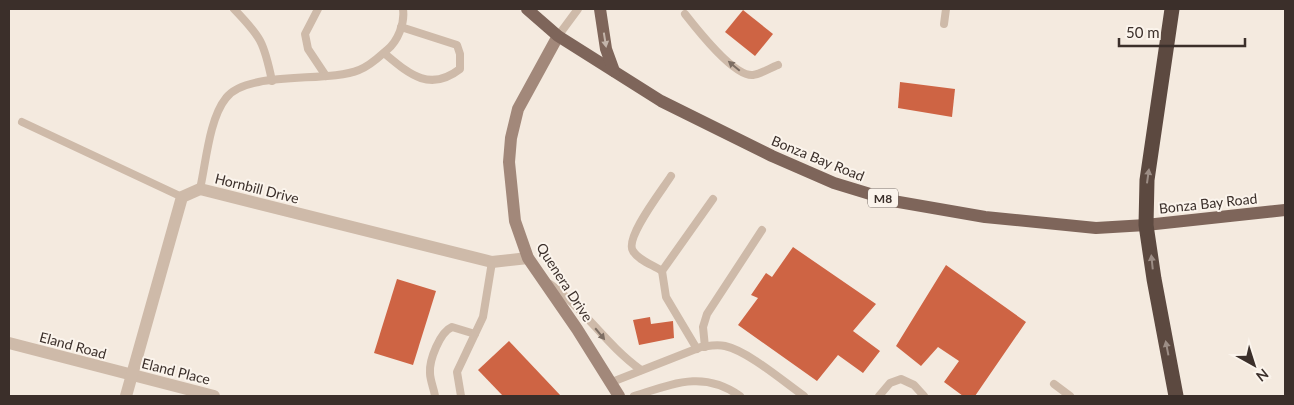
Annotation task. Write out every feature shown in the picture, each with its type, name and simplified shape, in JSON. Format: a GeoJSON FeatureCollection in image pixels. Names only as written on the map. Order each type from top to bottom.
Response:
{"type":"FeatureCollection","features":[{"type":"Feature","properties":{"kind":"highway"},"geometry":{"type":"LineString","coordinates":[[1172,9],[1147,180],[1146,225],[1176,396]]}},
{"type":"Feature","properties":{"kind":"main road","name":"Bonza Bay Road"},"geometry":{"type":"LineString","coordinates":[[527,9],[558,36],[661,101],[772,156],[834,184],[893,201],[986,217],[1096,228],[1146,225],[1285,210]]}},
{"type":"Feature","properties":{"kind":"main road"},"geometry":{"type":"LineString","coordinates":[[600,9],[606,49],[614,71]]}},
{"type":"Feature","properties":{"kind":"street","name":"Quenera Drive"},"geometry":{"type":"LineString","coordinates":[[558,36],[518,109],[511,138],[509,162],[515,220],[528,258],[612,382],[619,396]]}},
{"type":"Feature","properties":{"kind":"street","name":"Hornbill Drive"},"geometry":{"type":"LineString","coordinates":[[182,197],[200,190],[492,262],[528,258]]}},
{"type":"Feature","properties":{"kind":"street"},"geometry":{"type":"LineString","coordinates":[[126,396],[182,197]]}},
{"type":"Feature","properties":{"kind":"street","name":"Eland Road"},"geometry":{"type":"LineString","coordinates":[[9,343],[131,375]]}},
{"type":"Feature","properties":{"kind":"street","name":"Eland Place"},"geometry":{"type":"LineString","coordinates":[[131,375],[214,396]]}},
{"type":"Feature","properties":{"kind":"lane"},"geometry":{"type":"LineString","coordinates":[[234,9],[253,28],[264,45],[272,81]]}},
{"type":"Feature","properties":{"kind":"lane"},"geometry":{"type":"LineString","coordinates":[[318,9],[305,34],[308,49],[326,76]]}},
{"type":"Feature","properties":{"kind":"lane"},"geometry":{"type":"LineString","coordinates":[[200,190],[217,115],[226,97],[244,86],[359,70],[394,44],[400,26],[402,9]]}},
{"type":"Feature","properties":{"kind":"lane"},"geometry":{"type":"LineString","coordinates":[[558,36],[578,9]]}},
{"type":"Feature","properties":{"kind":"lane"},"geometry":{"type":"LineString","coordinates":[[944,24],[946,9]]}},
{"type":"Feature","properties":{"kind":"lane"},"geometry":{"type":"LineString","coordinates":[[685,14],[704,39],[741,72],[753,75],[778,65]]}},
{"type":"Feature","properties":{"kind":"lane"},"geometry":{"type":"LineString","coordinates":[[384,53],[412,76],[428,81],[450,76],[460,69],[460,54],[457,45],[400,26]]}},
{"type":"Feature","properties":{"kind":"lane"},"geometry":{"type":"LineString","coordinates":[[22,122],[182,197]]}},
{"type":"Feature","properties":{"kind":"lane"},"geometry":{"type":"LineString","coordinates":[[662,271],[637,256],[632,250],[631,242],[639,224],[671,176]]}},
{"type":"Feature","properties":{"kind":"lane"},"geometry":{"type":"LineString","coordinates":[[697,349],[666,297],[662,271],[713,199]]}},
{"type":"Feature","properties":{"kind":"lane"},"geometry":{"type":"LineString","coordinates":[[705,346],[703,327],[707,314],[762,230]]}},
{"type":"Feature","properties":{"kind":"lane"},"geometry":{"type":"LineString","coordinates":[[461,396],[456,372],[483,317],[492,262]]}},
{"type":"Feature","properties":{"kind":"lane"},"geometry":{"type":"LineString","coordinates":[[540,276],[574,304],[606,341],[642,370]]}},
{"type":"Feature","properties":{"kind":"lane"},"geometry":{"type":"LineString","coordinates":[[435,396],[430,373],[436,350],[445,332],[452,327],[475,334]]}},
{"type":"Feature","properties":{"kind":"lane"},"geometry":{"type":"LineString","coordinates":[[612,382],[705,346],[726,346],[760,364],[804,396]]}},
{"type":"Feature","properties":{"kind":"lane"},"geometry":{"type":"LineString","coordinates":[[879,396],[890,383],[900,379],[914,385],[924,396]]}},
{"type":"Feature","properties":{"kind":"lane"},"geometry":{"type":"LineString","coordinates":[[634,396],[692,381],[719,384],[740,396]]}},
{"type":"Feature","properties":{"kind":"lane"},"geometry":{"type":"LineString","coordinates":[[1054,384],[1070,396]]}},
{"type":"Feature","properties":{"kind":"building"},"geometry":{"type":"Polygon","coordinates":[[[743,10],[773,34],[755,56],[725,32],[743,10]]]}},
{"type":"Feature","properties":{"kind":"building"},"geometry":{"type":"Polygon","coordinates":[[[900,82],[955,89],[952,117],[898,108],[900,82]]]}},
{"type":"Feature","properties":{"kind":"building"},"geometry":{"type":"Polygon","coordinates":[[[793,247],[876,304],[853,331],[880,351],[863,373],[838,355],[817,381],[738,325],[758,298],[751,295],[766,273],[772,277],[793,247]]]}},
{"type":"Feature","properties":{"kind":"building"},"geometry":{"type":"Polygon","coordinates":[[[946,265],[1026,322],[975,396],[963,396],[944,382],[959,361],[938,347],[921,366],[896,346],[946,265]]]}},
{"type":"Feature","properties":{"kind":"building"},"geometry":{"type":"Polygon","coordinates":[[[397,279],[436,291],[413,365],[374,353],[397,279]]]}},
{"type":"Feature","properties":{"kind":"building"},"geometry":{"type":"Polygon","coordinates":[[[650,317],[651,324],[673,321],[674,338],[639,345],[633,320],[650,317]]]}},
{"type":"Feature","properties":{"kind":"building"},"geometry":{"type":"Polygon","coordinates":[[[509,341],[561,396],[503,396],[478,370],[509,341]]]}}]}
